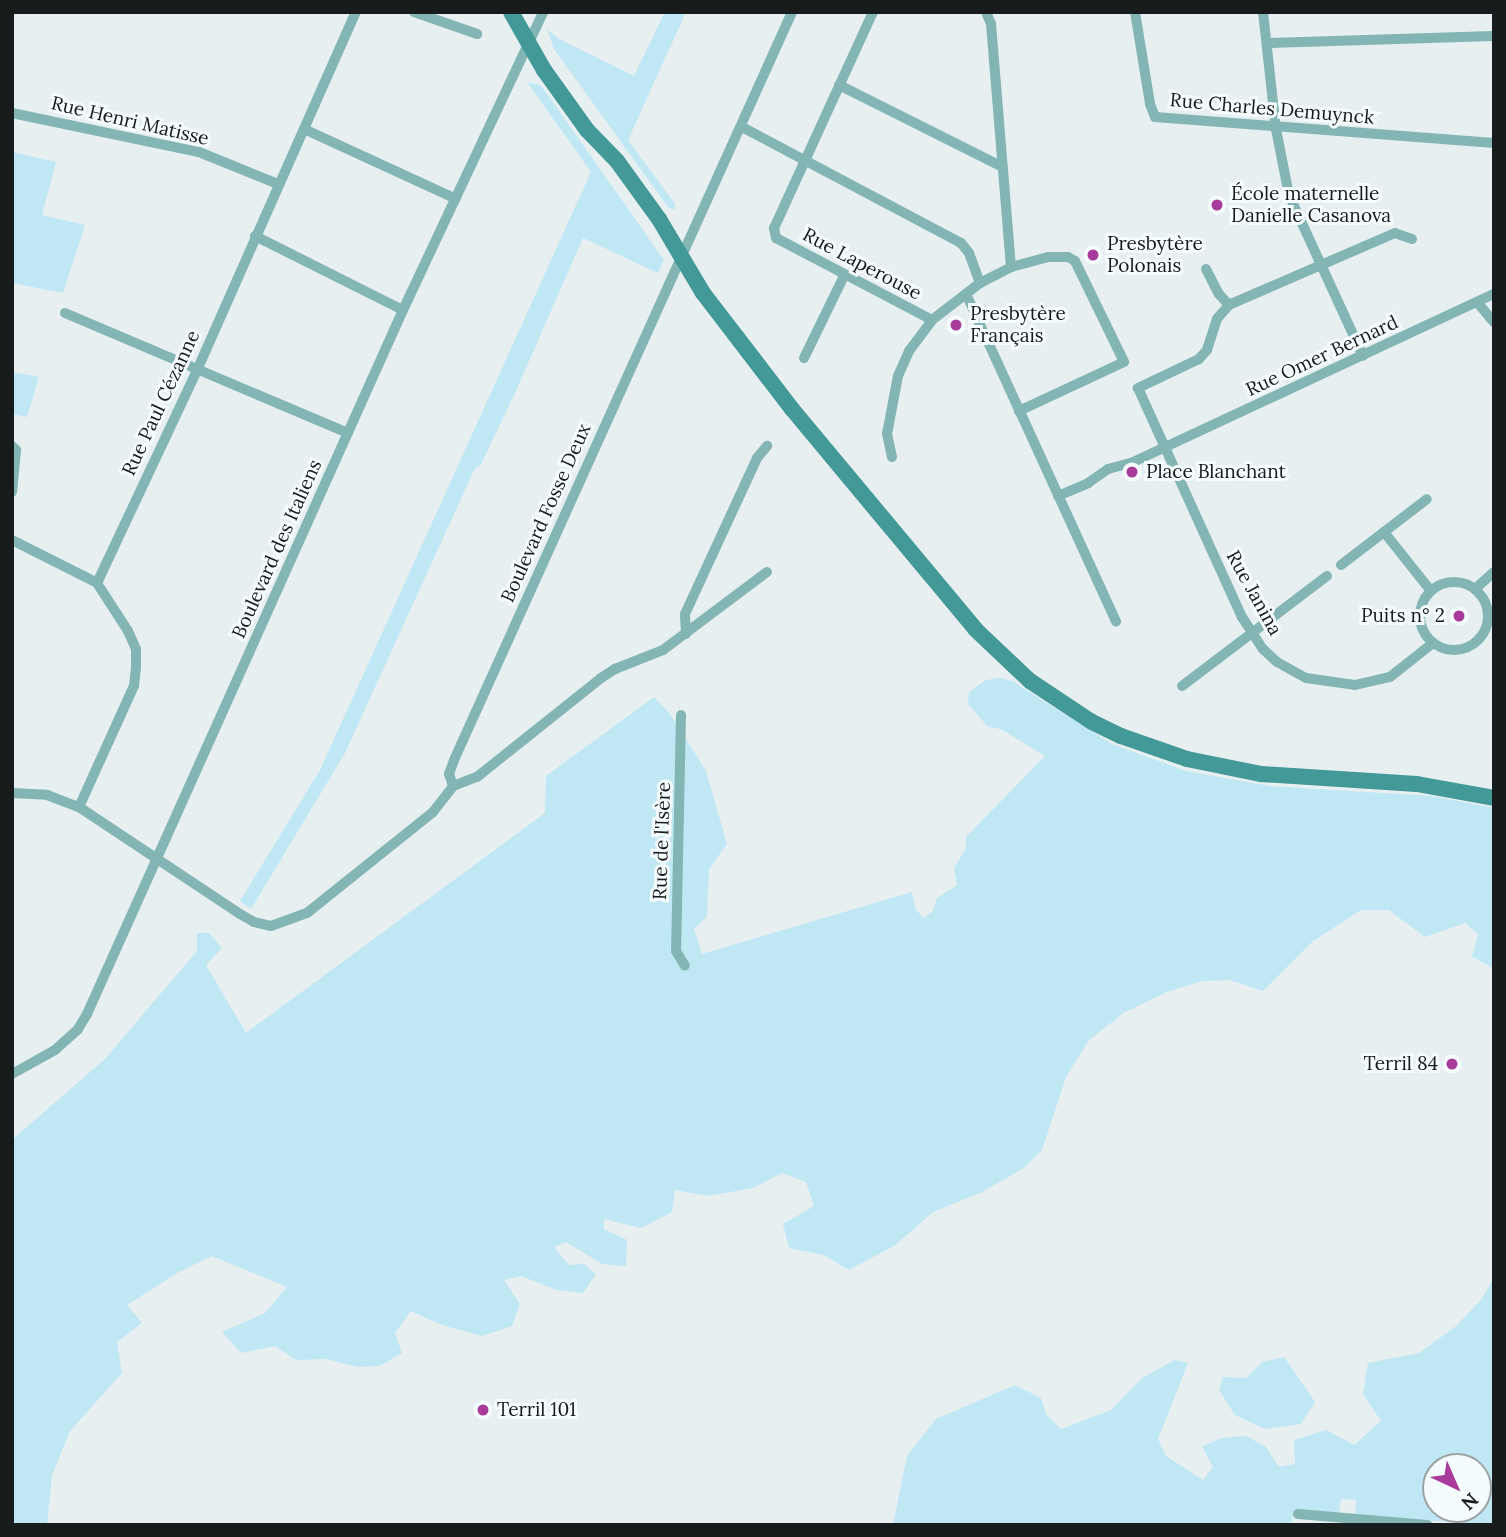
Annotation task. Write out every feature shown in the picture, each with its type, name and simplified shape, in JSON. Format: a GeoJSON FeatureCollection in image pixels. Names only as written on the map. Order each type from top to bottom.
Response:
{"type":"FeatureCollection","features":[{"type":"Feature","properties":{"kind":"main road"},"geometry":{"type":"LineString","coordinates":[[511,12],[544,70],[587,130],[617,161],[704,293],[792,409],[955,606],[1010,663],[1049,695],[1121,736],[1207,764],[1261,774],[1454,789],[1494,798]]}},
{"type":"Feature","properties":{"kind":"street","name":"Rue Paul Cézanne"},"geometry":{"type":"LineString","coordinates":[[97,583],[198,368],[356,12]]}},
{"type":"Feature","properties":{"kind":"street"},"geometry":{"type":"LineString","coordinates":[[414,12],[477,34]]}},
{"type":"Feature","properties":{"kind":"street","name":"Boulevard des Italiens"},"geometry":{"type":"LineString","coordinates":[[12,1074],[55,1049],[78,1029],[403,310],[543,12]]}},
{"type":"Feature","properties":{"kind":"street","name":"Boulevard Fosse Deux"},"geometry":{"type":"LineString","coordinates":[[453,786],[449,774],[453,760],[792,12]]}},
{"type":"Feature","properties":{"kind":"street"},"geometry":{"type":"LineString","coordinates":[[804,159],[873,12]]}},
{"type":"Feature","properties":{"kind":"street"},"geometry":{"type":"LineString","coordinates":[[986,12],[991,24],[1011,267]]}},
{"type":"Feature","properties":{"kind":"street","name":"Rue Charles Demuynck"},"geometry":{"type":"LineString","coordinates":[[1135,12],[1150,104],[1156,117],[1494,143]]}},
{"type":"Feature","properties":{"kind":"street"},"geometry":{"type":"LineString","coordinates":[[1263,12],[1276,128],[1289,195],[1363,356]]}},
{"type":"Feature","properties":{"kind":"street"},"geometry":{"type":"LineString","coordinates":[[1268,43],[1494,36]]}},
{"type":"Feature","properties":{"kind":"street"},"geometry":{"type":"LineString","coordinates":[[839,85],[1003,167]]}},
{"type":"Feature","properties":{"kind":"street","name":"Rue Henri Matisse"},"geometry":{"type":"LineString","coordinates":[[12,113],[199,152],[278,184]]}},
{"type":"Feature","properties":{"kind":"street"},"geometry":{"type":"LineString","coordinates":[[742,127],[961,243],[969,253],[980,283]]}},
{"type":"Feature","properties":{"kind":"street"},"geometry":{"type":"LineString","coordinates":[[304,128],[456,199]]}},
{"type":"Feature","properties":{"kind":"street","name":"Rue Laperouse"},"geometry":{"type":"LineString","coordinates":[[804,159],[774,228],[776,238],[932,320]]}},
{"type":"Feature","properties":{"kind":"street"},"geometry":{"type":"LineString","coordinates":[[1206,270],[1219,294],[1229,305],[1395,233],[1412,239]]}},
{"type":"Feature","properties":{"kind":"street"},"geometry":{"type":"LineString","coordinates":[[255,236],[403,310]]}},
{"type":"Feature","properties":{"kind":"street"},"geometry":{"type":"LineString","coordinates":[[892,457],[887,434],[898,376],[909,351],[932,320],[967,296],[980,283],[1011,267],[1049,257],[1073,259],[1124,362],[1019,411]]}},
{"type":"Feature","properties":{"kind":"street"},"geometry":{"type":"LineString","coordinates":[[804,358],[845,274]]}},
{"type":"Feature","properties":{"kind":"street","name":"Rue Omer Bernard"},"geometry":{"type":"LineString","coordinates":[[1058,496],[1108,469],[1131,463],[1494,294]]}},
{"type":"Feature","properties":{"kind":"street"},"geometry":{"type":"LineString","coordinates":[[967,296],[1116,622]]}},
{"type":"Feature","properties":{"kind":"street"},"geometry":{"type":"LineString","coordinates":[[1477,302],[1494,323]]}},
{"type":"Feature","properties":{"kind":"street","name":"Rue Janina"},"geometry":{"type":"LineString","coordinates":[[1229,305],[1217,319],[1207,351],[1199,359],[1138,388],[1202,532],[1252,632],[1277,662],[1306,678],[1336,685],[1355,685],[1390,677],[1433,643]]}},
{"type":"Feature","properties":{"kind":"street"},"geometry":{"type":"LineString","coordinates":[[65,313],[348,433]]}},
{"type":"Feature","properties":{"kind":"street"},"geometry":{"type":"LineString","coordinates":[[12,446],[16,450],[12,492]]}},
{"type":"Feature","properties":{"kind":"street"},"geometry":{"type":"LineString","coordinates":[[686,634],[685,614],[757,458],[767,446]]}},
{"type":"Feature","properties":{"kind":"street"},"geometry":{"type":"LineString","coordinates":[[1341,565],[1427,499]]}},
{"type":"Feature","properties":{"kind":"street"},"geometry":{"type":"LineString","coordinates":[[1384,532],[1431,592]]}},
{"type":"Feature","properties":{"kind":"street"},"geometry":{"type":"LineString","coordinates":[[12,540],[97,583],[128,631],[136,649],[134,686],[79,807]]}},
{"type":"Feature","properties":{"kind":"street"},"geometry":{"type":"LineString","coordinates":[[12,793],[47,795],[79,807],[240,914],[254,922],[271,926],[307,913],[433,812],[453,786],[477,777],[601,678],[615,669],[658,653],[767,572]]}},
{"type":"Feature","properties":{"kind":"street"},"geometry":{"type":"LineString","coordinates":[[1475,589],[1494,572]]}},
{"type":"Feature","properties":{"kind":"street"},"geometry":{"type":"LineString","coordinates":[[1182,686],[1327,576]]}},
{"type":"Feature","properties":{"kind":"street"},"geometry":{"type":"LineString","coordinates":[[1451,582],[1475,589],[1488,609],[1489,637],[1457,651],[1433,643],[1423,631],[1420,615],[1431,592],[1451,582]]}},
{"type":"Feature","properties":{"kind":"street","name":"Rue de l'Isère"},"geometry":{"type":"LineString","coordinates":[[681,715],[676,951],[685,966]]}},
{"type":"Feature","properties":{"kind":"street"},"geometry":{"type":"LineString","coordinates":[[1297,1514],[1428,1525]]}},
{"type":"Feature","properties":{"kind":"shaded area"},"geometry":{"type":"Polygon","coordinates":[[[665,12],[686,12],[628,140],[675,204],[675,210],[668,207],[554,49],[547,29],[559,39],[634,76],[665,12]]]}},
{"type":"Feature","properties":{"kind":"shaded area"},"geometry":{"type":"Polygon","coordinates":[[[527,82],[540,85],[545,91],[664,260],[658,273],[583,238],[515,393],[480,466],[475,468],[345,753],[251,909],[240,901],[320,770],[591,172],[527,82]]]}},
{"type":"Feature","properties":{"kind":"shaded area"},"geometry":{"type":"Polygon","coordinates":[[[12,152],[56,162],[42,215],[85,225],[63,293],[12,283],[12,152]]]}},
{"type":"Feature","properties":{"kind":"shaded area"},"geometry":{"type":"Polygon","coordinates":[[[12,372],[39,377],[27,417],[12,414],[12,372]]]}},
{"type":"Feature","properties":{"kind":"shaded area"},"geometry":{"type":"Polygon","coordinates":[[[1000,678],[1012,681],[1112,744],[1186,771],[1270,786],[1431,796],[1494,808],[1494,969],[1472,956],[1478,934],[1465,923],[1425,937],[1389,910],[1361,910],[1313,941],[1263,991],[1230,980],[1202,981],[1167,992],[1125,1012],[1089,1040],[1066,1077],[1042,1150],[1024,1168],[982,1192],[933,1212],[894,1246],[849,1270],[824,1255],[789,1248],[783,1224],[814,1206],[806,1182],[782,1173],[753,1188],[708,1196],[675,1190],[672,1212],[641,1228],[604,1219],[604,1229],[627,1240],[626,1266],[602,1264],[566,1242],[554,1247],[569,1265],[584,1264],[596,1274],[583,1293],[557,1290],[521,1276],[504,1280],[520,1304],[512,1326],[482,1336],[442,1325],[411,1311],[395,1333],[402,1353],[380,1366],[357,1367],[326,1359],[296,1360],[275,1346],[241,1353],[222,1332],[265,1313],[287,1287],[212,1256],[179,1272],[127,1305],[142,1323],[117,1342],[122,1373],[70,1431],[52,1475],[47,1525],[12,1525],[12,1140],[105,1059],[197,951],[197,933],[209,933],[222,948],[206,965],[246,1033],[545,813],[546,776],[654,697],[670,714],[706,771],[727,844],[709,869],[707,916],[694,929],[702,954],[912,892],[915,908],[923,918],[933,911],[937,898],[957,885],[954,868],[966,848],[966,837],[1045,756],[1001,729],[988,727],[968,704],[969,692],[986,680],[1000,678]]]}},
{"type":"Feature","properties":{"kind":"shaded area"},"geometry":{"type":"Polygon","coordinates":[[[1494,1264],[1494,1525],[1466,1523],[1492,1523],[1492,1453],[1422,1453],[1422,1520],[1355,1515],[1356,1500],[1341,1499],[1339,1514],[1294,1511],[1291,1525],[893,1525],[907,1456],[936,1419],[1015,1385],[1041,1398],[1046,1414],[1061,1429],[1111,1410],[1142,1378],[1175,1360],[1188,1363],[1158,1439],[1166,1456],[1203,1480],[1213,1467],[1202,1446],[1222,1438],[1246,1436],[1266,1447],[1279,1467],[1295,1464],[1294,1440],[1326,1430],[1354,1445],[1381,1421],[1363,1394],[1368,1363],[1419,1353],[1455,1327],[1481,1300],[1492,1281],[1494,1264]]]}},
{"type":"Feature","properties":{"kind":"shaded area"},"geometry":{"type":"Polygon","coordinates":[[[1284,1357],[1315,1402],[1301,1424],[1265,1429],[1235,1415],[1219,1390],[1223,1377],[1246,1378],[1262,1362],[1284,1357]]]}},
{"type":"Feature","properties":{"kind":"place","name":"École maternelle Danielle Casanova"},"geometry":{"type":"Point","coordinates":[1217,205]}},
{"type":"Feature","properties":{"kind":"place","name":"Presbytère Polonais"},"geometry":{"type":"Point","coordinates":[1093,255]}},
{"type":"Feature","properties":{"kind":"place","name":"Presbytère Français"},"geometry":{"type":"Point","coordinates":[956,325]}},
{"type":"Feature","properties":{"kind":"place","name":"Place Blanchant"},"geometry":{"type":"Point","coordinates":[1132,472]}},
{"type":"Feature","properties":{"kind":"place","name":"Puits n° 2"},"geometry":{"type":"Point","coordinates":[1459,616]}},
{"type":"Feature","properties":{"kind":"place","name":"Terril 84"},"geometry":{"type":"Point","coordinates":[1452,1064]}},
{"type":"Feature","properties":{"kind":"place","name":"Terril 101"},"geometry":{"type":"Point","coordinates":[483,1410]}}]}
